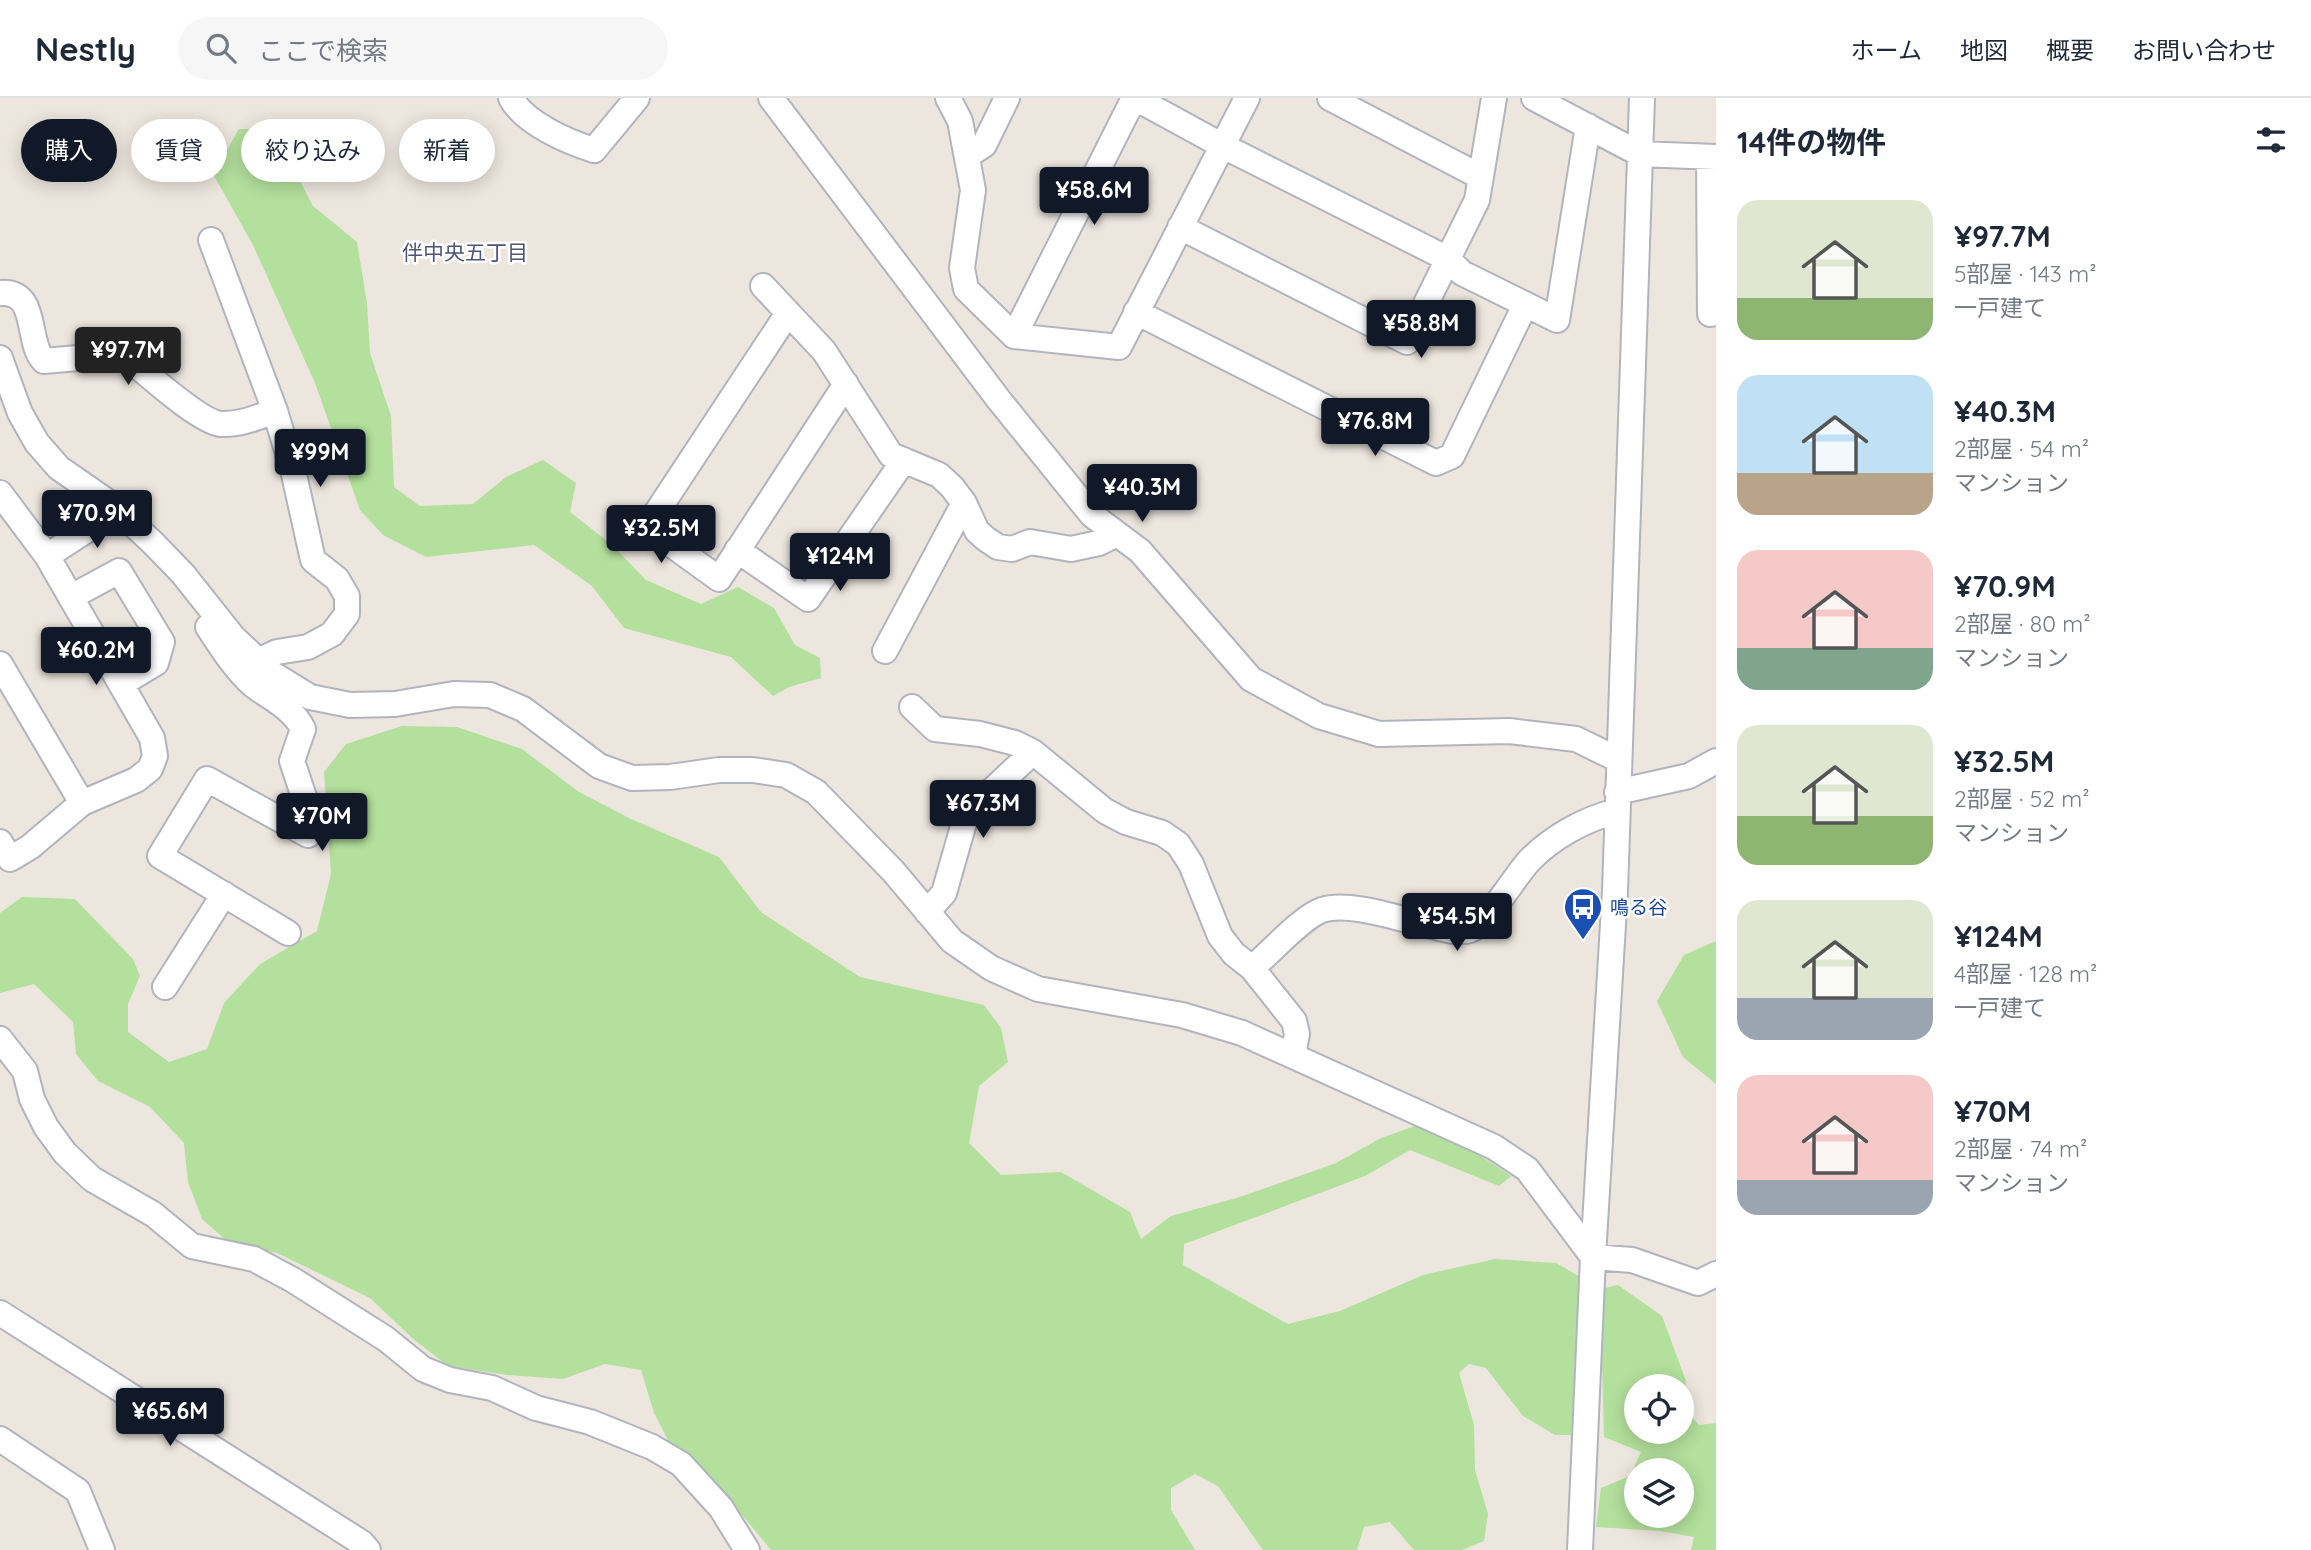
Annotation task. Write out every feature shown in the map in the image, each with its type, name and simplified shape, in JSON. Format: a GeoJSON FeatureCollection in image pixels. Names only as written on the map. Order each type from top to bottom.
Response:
{"type":"FeatureCollection","features":[{"type":"Feature","properties":{"kind":"street"},"geometry":{"type":"LineString","coordinates":[[511,98],[529,119],[575,144],[594,150],[637,98]]}},
{"type":"Feature","properties":{"kind":"street"},"geometry":{"type":"LineString","coordinates":[[771,98],[999,400],[1092,515],[1140,551],[1251,679],[1319,716],[1378,734],[1509,731],[1576,739],[1619,760]]}},
{"type":"Feature","properties":{"kind":"street"},"geometry":{"type":"LineString","coordinates":[[948,98],[960,121],[973,190],[962,268],[966,289],[1014,336],[1119,346],[1247,98]]}},
{"type":"Feature","properties":{"kind":"street"},"geometry":{"type":"LineString","coordinates":[[967,156],[984,145],[1007,98]]}},
{"type":"Feature","properties":{"kind":"street"},"geometry":{"type":"LineString","coordinates":[[1014,336],[1134,98],[1223,146],[1448,259],[1462,273],[1557,320],[1588,126]]}},
{"type":"Feature","properties":{"kind":"street"},"geometry":{"type":"LineString","coordinates":[[1330,98],[1481,177]]}},
{"type":"Feature","properties":{"kind":"street"},"geometry":{"type":"LineString","coordinates":[[1180,227],[1408,342],[1477,200],[1494,98]]}},
{"type":"Feature","properties":{"kind":"street"},"geometry":{"type":"LineString","coordinates":[[1534,98],[1640,154],[1712,157],[1710,314],[1716,313]]}},
{"type":"Feature","properties":{"kind":"street"},"geometry":{"type":"LineString","coordinates":[[1580,1550],[1593,1257],[1615,904],[1642,98]]}},
{"type":"Feature","properties":{"kind":"street"},"geometry":{"type":"LineString","coordinates":[[211,240],[275,411],[293,470],[313,560],[337,579],[347,596],[347,614],[332,634],[308,647],[277,652],[258,661]]}},
{"type":"Feature","properties":{"kind":"street"},"geometry":{"type":"LineString","coordinates":[[763,286],[824,351],[891,455],[939,475],[964,503],[977,531],[999,547],[1012,548],[1030,542],[1070,549],[1099,543],[1117,534]]}},
{"type":"Feature","properties":{"kind":"street"},"geometry":{"type":"LineString","coordinates":[[0,293],[18,297],[28,309],[38,355],[44,361],[124,354],[201,416],[220,424],[245,421],[275,411]]}},
{"type":"Feature","properties":{"kind":"street"},"geometry":{"type":"LineString","coordinates":[[1136,312],[1436,463],[1452,456],[1525,305]]}},
{"type":"Feature","properties":{"kind":"street"},"geometry":{"type":"LineString","coordinates":[[788,313],[647,527],[719,579],[846,384]]}},
{"type":"Feature","properties":{"kind":"street"},"geometry":{"type":"LineString","coordinates":[[0,358],[20,413],[37,443],[59,468],[111,504],[176,566],[233,637],[271,673],[310,697],[350,705],[395,704],[454,694],[490,695],[523,709],[599,766],[632,778],[670,777],[719,770],[753,770],[786,775],[816,792],[893,871],[952,941],[991,968],[1038,989],[1182,1015],[1242,1033],[1494,1147],[1527,1169],[1593,1257],[1632,1260],[1698,1283],[1716,1275]]}},
{"type":"Feature","properties":{"kind":"street"},"geometry":{"type":"LineString","coordinates":[[737,550],[802,607],[904,460]]}},
{"type":"Feature","properties":{"kind":"street"},"geometry":{"type":"LineString","coordinates":[[0,493],[47,556],[152,738],[155,756],[150,769],[136,780],[82,803],[30,848],[10,859],[0,842]]}},
{"type":"Feature","properties":{"kind":"street"},"geometry":{"type":"LineString","coordinates":[[885,652],[964,503]]}},
{"type":"Feature","properties":{"kind":"street"},"geometry":{"type":"LineString","coordinates":[[47,556],[90,528],[111,504]]}},
{"type":"Feature","properties":{"kind":"street"},"geometry":{"type":"LineString","coordinates":[[71,597],[119,571],[162,642],[156,663],[121,684]]}},
{"type":"Feature","properties":{"kind":"street"},"geometry":{"type":"LineString","coordinates":[[206,603],[199,613],[225,653],[252,684],[297,716],[303,729],[292,761],[314,827],[308,835],[207,779],[160,856],[288,933]]}},
{"type":"Feature","properties":{"kind":"street"},"geometry":{"type":"LineString","coordinates":[[0,664],[82,803]]}},
{"type":"Feature","properties":{"kind":"street"},"geometry":{"type":"LineString","coordinates":[[912,707],[935,729],[980,734],[1015,743],[1033,752],[1105,811],[1126,822],[1162,833],[1178,844],[1191,864],[1220,936],[1234,954],[1252,968],[1294,1021],[1297,1034],[1293,1055]]}},
{"type":"Feature","properties":{"kind":"street"},"geometry":{"type":"LineString","coordinates":[[927,912],[944,893],[964,823],[971,810],[1033,752]]}},
{"type":"Feature","properties":{"kind":"street"},"geometry":{"type":"LineString","coordinates":[[1252,968],[1309,917],[1322,910],[1343,906],[1450,930],[1470,930],[1484,919],[1530,861],[1553,840],[1601,815],[1617,801],[1689,776],[1716,761]]}},
{"type":"Feature","properties":{"kind":"street"},"geometry":{"type":"LineString","coordinates":[[165,987],[224,894]]}},
{"type":"Feature","properties":{"kind":"street"},"geometry":{"type":"LineString","coordinates":[[0,1039],[25,1071],[32,1099],[46,1127],[65,1153],[92,1179],[153,1214],[192,1246],[254,1259],[293,1280],[386,1339],[423,1369],[450,1380],[492,1388],[536,1408],[590,1422],[652,1447],[681,1464],[721,1508],[747,1550]]}},
{"type":"Feature","properties":{"kind":"street"},"geometry":{"type":"LineString","coordinates":[[0,1313],[362,1543],[368,1550]]}},
{"type":"Feature","properties":{"kind":"street"},"geometry":{"type":"LineString","coordinates":[[0,1438],[78,1490],[102,1550]]}},
{"type":"Feature","properties":{"kind":"green space"},"geometry":{"type":"Polygon","coordinates":[[[241,129],[241,182],[300,182],[313,206],[357,242],[367,303],[370,353],[391,416],[394,487],[420,506],[473,504],[506,477],[543,460],[576,483],[570,512],[611,544],[646,580],[701,604],[738,587],[774,608],[795,645],[820,658],[821,678],[789,687],[773,696],[731,657],[624,628],[592,586],[534,545],[426,557],[383,535],[360,510],[315,383],[253,245],[218,182],[227,182],[227,150],[241,129]]]}},
{"type":"Feature","properties":{"kind":"green space"},"geometry":{"type":"Polygon","coordinates":[[[402,726],[457,727],[522,749],[579,792],[631,819],[719,857],[761,912],[860,977],[984,1005],[1001,1028],[1008,1062],[979,1086],[969,1143],[1001,1175],[1061,1172],[1130,1212],[1141,1239],[1171,1216],[1240,1197],[1336,1163],[1381,1138],[1415,1126],[1479,1155],[1511,1176],[1499,1186],[1410,1150],[1365,1176],[1184,1244],[1183,1265],[1288,1324],[1340,1311],[1423,1275],[1495,1259],[1556,1263],[1580,1277],[1571,1435],[1555,1435],[1523,1416],[1486,1368],[1469,1364],[1459,1373],[1474,1425],[1475,1470],[1488,1514],[1484,1541],[1462,1550],[1414,1550],[1390,1522],[1364,1527],[1357,1550],[1263,1550],[1218,1486],[1195,1474],[1171,1488],[1171,1510],[1195,1550],[771,1550],[709,1475],[669,1442],[654,1413],[641,1370],[605,1364],[563,1379],[507,1375],[448,1366],[412,1338],[370,1298],[277,1253],[228,1242],[202,1219],[188,1182],[184,1143],[150,1107],[98,1081],[76,1054],[73,1022],[34,984],[0,993],[0,913],[22,897],[75,899],[133,959],[140,976],[128,1004],[128,1032],[169,1062],[207,1049],[224,1003],[260,964],[317,931],[331,874],[324,772],[346,744],[402,726]]]}},
{"type":"Feature","properties":{"kind":"green space"},"geometry":{"type":"Polygon","coordinates":[[[1716,941],[1716,1084],[1683,1057],[1657,1001],[1684,955],[1716,941]]]}},
{"type":"Feature","properties":{"kind":"green space"},"geometry":{"type":"Polygon","coordinates":[[[1618,1285],[1662,1316],[1683,1374],[1624,1374],[1624,1444],[1694,1444],[1694,1420],[1699,1425],[1716,1423],[1716,1550],[1691,1550],[1694,1537],[1660,1531],[1596,1527],[1601,1488],[1624,1478],[1624,1528],[1694,1528],[1694,1458],[1638,1458],[1641,1452],[1604,1437],[1600,1289],[1618,1285]]]}},
{"type":"Feature","properties":{"kind":"place","name":"鳴る谷"},"geometry":{"type":"Point","coordinates":[1583,941]}},
{"type":"Feature","properties":{"kind":"district","name":"伴中央五丁目"},"geometry":{"type":"Point","coordinates":[465,253]}}]}
